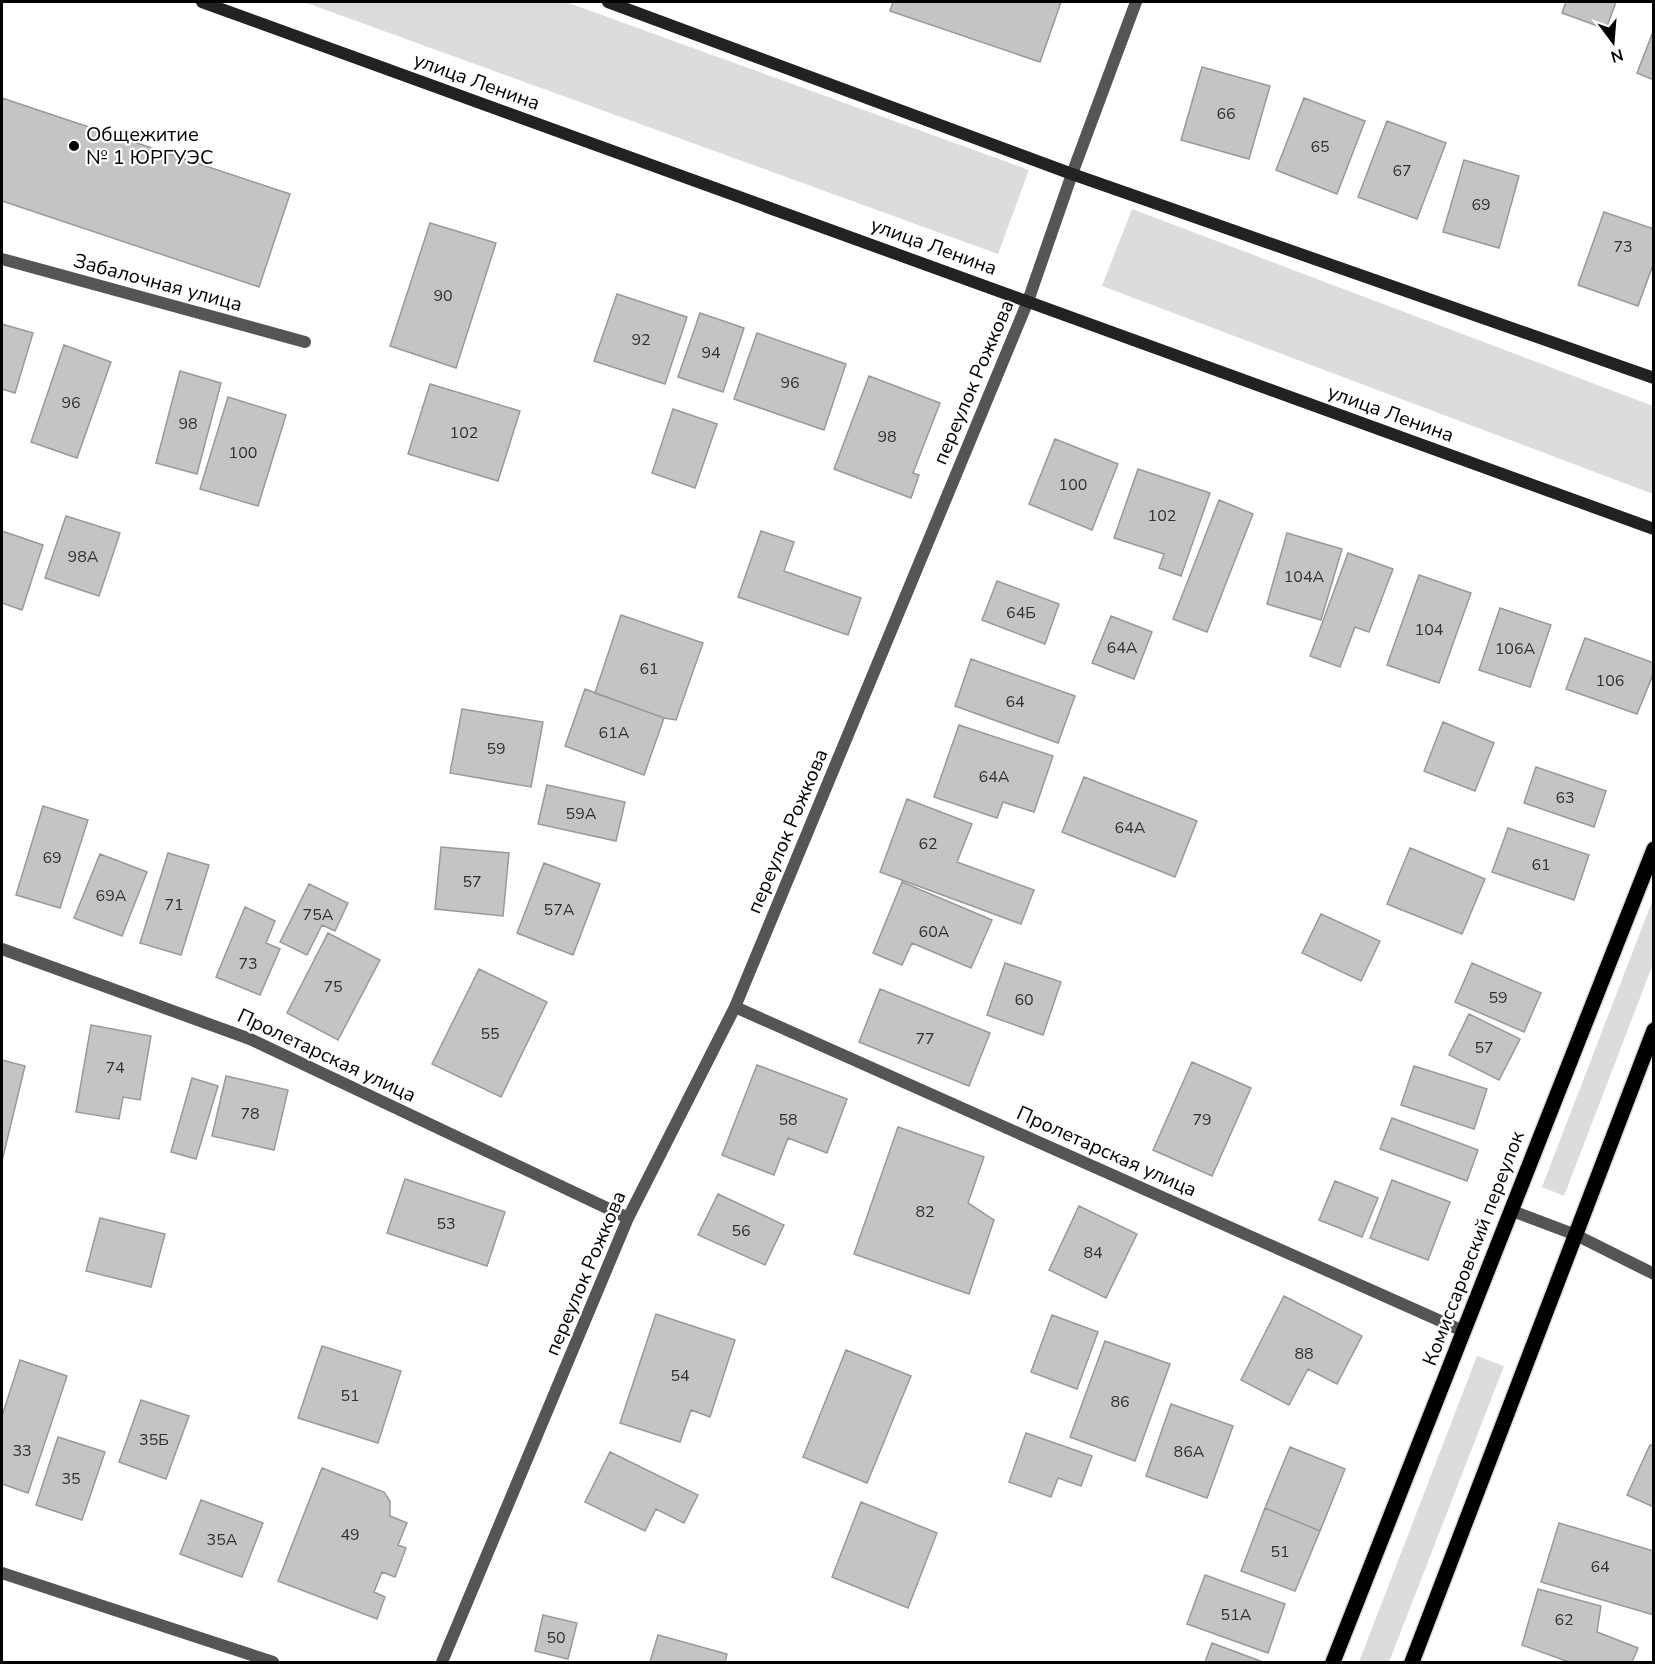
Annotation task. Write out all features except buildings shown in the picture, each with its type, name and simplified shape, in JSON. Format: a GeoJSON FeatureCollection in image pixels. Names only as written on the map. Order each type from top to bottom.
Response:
{"type":"FeatureCollection","features":[{"type":"Feature","properties":{"kind":"main road","name":"улица Ленина"},"geometry":{"type":"LineString","coordinates":[[201,2],[1653,529]]}},
{"type":"Feature","properties":{"kind":"main road"},"geometry":{"type":"LineString","coordinates":[[608,2],[1072,174],[1653,378]]}},
{"type":"Feature","properties":{"kind":"main road","name":"Комиссаровский переулок"},"geometry":{"type":"LineString","coordinates":[[1334,1662],[1653,849]]}},
{"type":"Feature","properties":{"kind":"main road"},"geometry":{"type":"LineString","coordinates":[[1412,1662],[1653,1030]]}},
{"type":"Feature","properties":{"kind":"street","name":"переулок Рожкова"},"geometry":{"type":"LineString","coordinates":[[442,1662],[628,1218],[735,1007],[1028,301],[1136,2]]}},
{"type":"Feature","properties":{"kind":"street","name":"Забалочная улица"},"geometry":{"type":"LineString","coordinates":[[2,259],[305,342]]}},
{"type":"Feature","properties":{"kind":"street","name":"Пролетарская улица"},"geometry":{"type":"LineString","coordinates":[[2,949],[250,1039],[628,1218]]}},
{"type":"Feature","properties":{"kind":"street","name":"Пролетарская улица"},"geometry":{"type":"LineString","coordinates":[[735,1007],[1463,1331]]}},
{"type":"Feature","properties":{"kind":"street"},"geometry":{"type":"LineString","coordinates":[[1510,1210],[1576,1235],[1653,1274]]}},
{"type":"Feature","properties":{"kind":"street"},"geometry":{"type":"LineString","coordinates":[[2,1573],[273,1662]]}},
{"type":"Feature","properties":{"kind":"shaded area"},"geometry":{"type":"Polygon","coordinates":[[[304,2],[566,2],[1029,170],[998,254],[304,2]]]}},
{"type":"Feature","properties":{"kind":"shaded area"},"geometry":{"type":"Polygon","coordinates":[[[1132,209],[1653,406],[1653,494],[1102,286],[1132,209]]]}},
{"type":"Feature","properties":{"kind":"shaded area"},"geometry":{"type":"Polygon","coordinates":[[[1653,899],[1653,964],[1564,1196],[1542,1187],[1653,899]]]}},
{"type":"Feature","properties":{"kind":"shaded area"},"geometry":{"type":"Polygon","coordinates":[[[1477,1356],[1504,1366],[1389,1662],[1359,1662],[1477,1356]]]}},
{"type":"Feature","properties":{"kind":"place","name":"Общежитие № 1 ЮРГУЭС"},"geometry":{"type":"Point","coordinates":[74,146]}}]}
